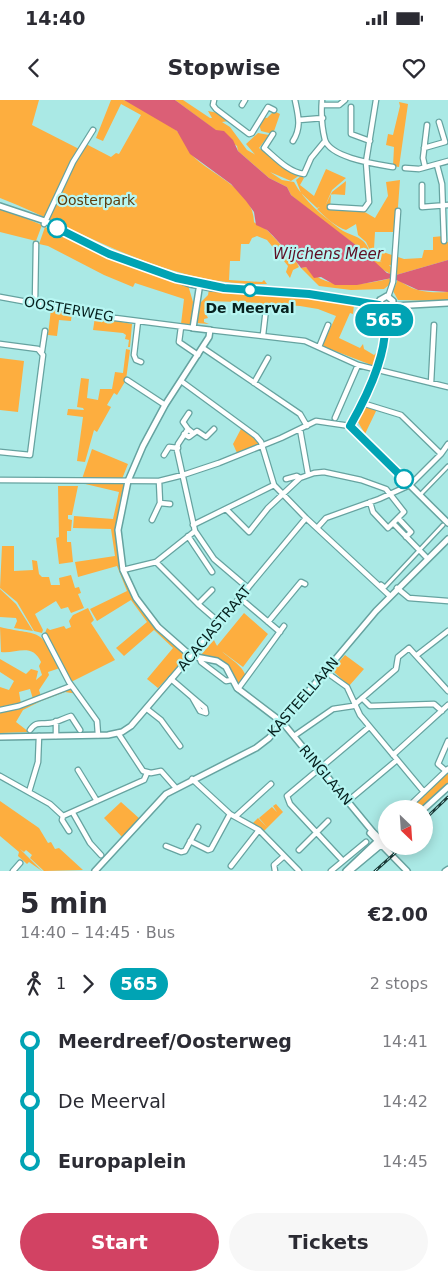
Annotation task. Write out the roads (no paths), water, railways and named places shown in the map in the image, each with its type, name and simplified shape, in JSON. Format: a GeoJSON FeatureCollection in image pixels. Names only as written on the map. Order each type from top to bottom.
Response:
{"type":"FeatureCollection","features":[{"type":"Feature","properties":{"kind":"street"},"geometry":{"type":"LineString","coordinates":[[214,100],[213,105],[216,109],[249,134],[252,133],[268,106],[274,110]]}},
{"type":"Feature","properties":{"kind":"street"},"geometry":{"type":"LineString","coordinates":[[242,105],[245,100]]}},
{"type":"Feature","properties":{"kind":"street"},"geometry":{"type":"LineString","coordinates":[[293,141],[298,133],[299,120],[295,100]]}},
{"type":"Feature","properties":{"kind":"street"},"geometry":{"type":"LineString","coordinates":[[345,100],[339,105],[322,102],[325,140],[338,153],[366,162],[393,167]]}},
{"type":"Feature","properties":{"kind":"street"},"geometry":{"type":"LineString","coordinates":[[330,207],[364,209],[369,202],[366,162],[376,100]]}},
{"type":"Feature","properties":{"kind":"street"},"geometry":{"type":"LineString","coordinates":[[351,106],[351,134],[370,140]]}},
{"type":"Feature","properties":{"kind":"street"},"geometry":{"type":"LineString","coordinates":[[299,120],[323,118]]}},
{"type":"Feature","properties":{"kind":"street"},"geometry":{"type":"LineString","coordinates":[[424,148],[445,142],[440,122]]}},
{"type":"Feature","properties":{"kind":"street"},"geometry":{"type":"LineString","coordinates":[[425,167],[424,148],[427,125]]}},
{"type":"Feature","properties":{"kind":"street"},"geometry":{"type":"LineString","coordinates":[[44,223],[73,162],[93,130]]}},
{"type":"Feature","properties":{"kind":"street"},"geometry":{"type":"LineString","coordinates":[[273,134],[264,148],[291,170],[302,174],[304,174],[312,158],[325,140]]}},
{"type":"Feature","properties":{"kind":"street"},"geometry":{"type":"LineString","coordinates":[[405,168],[425,167],[448,161]]}},
{"type":"Feature","properties":{"kind":"street"},"geometry":{"type":"LineString","coordinates":[[437,165],[446,205],[444,241]]}},
{"type":"Feature","properties":{"kind":"street"},"geometry":{"type":"LineString","coordinates":[[422,184],[422,207],[446,205]]}},
{"type":"Feature","properties":{"kind":"street"},"geometry":{"type":"LineString","coordinates":[[0,206],[26,214],[109,254],[199,285],[309,294],[381,305],[391,303],[448,303]]}},
{"type":"Feature","properties":{"kind":"street"},"geometry":{"type":"LineString","coordinates":[[350,426],[376,370],[391,303],[398,211]]}},
{"type":"Feature","properties":{"kind":"street"},"geometry":{"type":"LineString","coordinates":[[35,302],[36,244]]}},
{"type":"Feature","properties":{"kind":"street"},"geometry":{"type":"LineString","coordinates":[[193,328],[199,285]]}},
{"type":"Feature","properties":{"kind":"street","name":"OOSTERWEG"},"geometry":{"type":"LineString","coordinates":[[0,297],[138,321],[305,341],[358,365],[448,387]]}},
{"type":"Feature","properties":{"kind":"street"},"geometry":{"type":"LineString","coordinates":[[381,305],[391,303]]}},
{"type":"Feature","properties":{"kind":"street"},"geometry":{"type":"LineString","coordinates":[[381,305],[385,324]]}},
{"type":"Feature","properties":{"kind":"street"},"geometry":{"type":"LineString","coordinates":[[263,335],[266,309]]}},
{"type":"Feature","properties":{"kind":"street"},"geometry":{"type":"LineString","coordinates":[[138,321],[134,355],[136,360],[141,362]]}},
{"type":"Feature","properties":{"kind":"street"},"geometry":{"type":"LineString","coordinates":[[319,347],[328,325]]}},
{"type":"Feature","properties":{"kind":"street"},"geometry":{"type":"LineString","coordinates":[[431,384],[434,325]]}},
{"type":"Feature","properties":{"kind":"street"},"geometry":{"type":"LineString","coordinates":[[181,327],[179,342],[198,355]]}},
{"type":"Feature","properties":{"kind":"street","name":"RINGLAAN"},"geometry":{"type":"LineString","coordinates":[[210,330],[209,339],[166,405],[143,446],[128,481],[118,530],[123,570],[136,598],[166,635],[191,656],[219,662],[227,669],[238,689],[283,722],[378,836]]}},
{"type":"Feature","properties":{"kind":"street"},"geometry":{"type":"LineString","coordinates":[[0,452],[30,455],[45,331]]}},
{"type":"Feature","properties":{"kind":"street"},"geometry":{"type":"LineString","coordinates":[[0,344],[42,351]]}},
{"type":"Feature","properties":{"kind":"street"},"geometry":{"type":"LineString","coordinates":[[203,348],[300,414],[307,426]]}},
{"type":"Feature","properties":{"kind":"street"},"geometry":{"type":"LineString","coordinates":[[254,383],[268,358]]}},
{"type":"Feature","properties":{"kind":"street"},"geometry":{"type":"LineString","coordinates":[[335,418],[358,365]]}},
{"type":"Feature","properties":{"kind":"street"},"geometry":{"type":"LineString","coordinates":[[127,380],[166,405]]}},
{"type":"Feature","properties":{"kind":"street"},"geometry":{"type":"LineString","coordinates":[[181,381],[252,432],[262,446],[274,485],[282,495],[390,596]]}},
{"type":"Feature","properties":{"kind":"street"},"geometry":{"type":"LineString","coordinates":[[362,403],[401,415],[441,454]]}},
{"type":"Feature","properties":{"kind":"street"},"geometry":{"type":"LineString","coordinates":[[189,413],[183,422],[186,432],[178,448],[195,531],[213,558],[248,588]]}},
{"type":"Feature","properties":{"kind":"street"},"geometry":{"type":"LineString","coordinates":[[0,480],[159,481],[183,475],[262,446],[316,421],[350,426],[410,484],[446,524],[385,587],[381,584]]}},
{"type":"Feature","properties":{"kind":"street"},"geometry":{"type":"LineString","coordinates":[[186,432],[198,432],[206,438],[214,429]]}},
{"type":"Feature","properties":{"kind":"street"},"geometry":{"type":"LineString","coordinates":[[300,429],[308,474]]}},
{"type":"Feature","properties":{"kind":"street"},"geometry":{"type":"LineString","coordinates":[[316,528],[326,518],[370,502],[410,484],[441,454],[448,444]]}},
{"type":"Feature","properties":{"kind":"street"},"geometry":{"type":"LineString","coordinates":[[164,455],[169,447],[178,448]]}},
{"type":"Feature","properties":{"kind":"street"},"geometry":{"type":"LineString","coordinates":[[420,495],[448,466]]}},
{"type":"Feature","properties":{"kind":"street"},"geometry":{"type":"LineString","coordinates":[[226,509],[249,532],[261,516],[300,478],[308,474],[324,472],[361,480],[386,490],[404,512],[388,528],[373,512],[370,502]]}},
{"type":"Feature","properties":{"kind":"street"},"geometry":{"type":"LineString","coordinates":[[286,480],[297,476],[300,478]]}},
{"type":"Feature","properties":{"kind":"street"},"geometry":{"type":"LineString","coordinates":[[152,520],[160,503],[159,481]]}},
{"type":"Feature","properties":{"kind":"street"},"geometry":{"type":"LineString","coordinates":[[193,525],[274,485]]}},
{"type":"Feature","properties":{"kind":"street"},"geometry":{"type":"LineString","coordinates":[[160,503],[170,504]]}},
{"type":"Feature","properties":{"kind":"street","name":"ACACIASTRAAT"},"geometry":{"type":"LineString","coordinates":[[118,733],[129,728],[172,679],[306,518]]}},
{"type":"Feature","properties":{"kind":"street"},"geometry":{"type":"LineString","coordinates":[[398,518],[411,532],[406,537]]}},
{"type":"Feature","properties":{"kind":"street"},"geometry":{"type":"LineString","coordinates":[[393,523],[427,558]]}},
{"type":"Feature","properties":{"kind":"street"},"geometry":{"type":"LineString","coordinates":[[123,570],[156,562],[195,531]]}},
{"type":"Feature","properties":{"kind":"street"},"geometry":{"type":"LineString","coordinates":[[188,536],[212,572]]}},
{"type":"Feature","properties":{"kind":"street","name":"KASTEELLAAN"},"geometry":{"type":"LineString","coordinates":[[95,871],[158,801],[176,788],[256,748],[283,722],[397,588],[448,538]]}},
{"type":"Feature","properties":{"kind":"street"},"geometry":{"type":"LineString","coordinates":[[206,563],[213,558]]}},
{"type":"Feature","properties":{"kind":"street"},"geometry":{"type":"LineString","coordinates":[[156,562],[220,623]]}},
{"type":"Feature","properties":{"kind":"street"},"geometry":{"type":"LineString","coordinates":[[268,622],[301,582],[305,584]]}},
{"type":"Feature","properties":{"kind":"street"},"geometry":{"type":"LineString","coordinates":[[397,588],[409,598],[448,601]]}},
{"type":"Feature","properties":{"kind":"street"},"geometry":{"type":"LineString","coordinates":[[198,604],[212,590]]}},
{"type":"Feature","properties":{"kind":"street"},"geometry":{"type":"LineString","coordinates":[[240,598],[280,632]]}},
{"type":"Feature","properties":{"kind":"street"},"geometry":{"type":"LineString","coordinates":[[238,689],[284,626]]}},
{"type":"Feature","properties":{"kind":"street"},"geometry":{"type":"LineString","coordinates":[[417,655],[448,631]]}},
{"type":"Feature","properties":{"kind":"street"},"geometry":{"type":"LineString","coordinates":[[45,636],[72,686],[96,721],[98,735]]}},
{"type":"Feature","properties":{"kind":"street"},"geometry":{"type":"LineString","coordinates":[[294,736],[328,712],[355,704],[396,670],[398,657],[408,648],[412,648],[448,691]]}},
{"type":"Feature","properties":{"kind":"street","name":"RINGLAAN"},"geometry":{"type":"LineString","coordinates":[[200,659],[201,662],[226,681],[232,680]]}},
{"type":"Feature","properties":{"kind":"street"},"geometry":{"type":"LineString","coordinates":[[326,672],[345,686],[369,727],[424,792]]}},
{"type":"Feature","properties":{"kind":"street"},"geometry":{"type":"LineString","coordinates":[[172,679],[192,697]]}},
{"type":"Feature","properties":{"kind":"street"},"geometry":{"type":"LineString","coordinates":[[0,710],[19,706],[72,686]]}},
{"type":"Feature","properties":{"kind":"street"},"geometry":{"type":"LineString","coordinates":[[362,698],[370,706],[434,704],[442,711]]}},
{"type":"Feature","properties":{"kind":"street"},"geometry":{"type":"LineString","coordinates":[[393,755],[448,705]]}},
{"type":"Feature","properties":{"kind":"street"},"geometry":{"type":"LineString","coordinates":[[146,708],[161,720],[180,746]]}},
{"type":"Feature","properties":{"kind":"street"},"geometry":{"type":"LineString","coordinates":[[30,730],[34,724],[40,722],[49,724],[71,716],[80,730]]}},
{"type":"Feature","properties":{"kind":"street"},"geometry":{"type":"LineString","coordinates":[[56,722],[56,736]]}},
{"type":"Feature","properties":{"kind":"street"},"geometry":{"type":"LineString","coordinates":[[343,861],[287,800],[287,796],[369,727]]}},
{"type":"Feature","properties":{"kind":"street"},"geometry":{"type":"LineString","coordinates":[[0,737],[118,733],[141,769],[147,773],[161,771],[176,788]]}},
{"type":"Feature","properties":{"kind":"street"},"geometry":{"type":"LineString","coordinates":[[29,792],[38,762],[39,736]]}},
{"type":"Feature","properties":{"kind":"street"},"geometry":{"type":"LineString","coordinates":[[416,800],[447,770],[438,764],[448,741]]}},
{"type":"Feature","properties":{"kind":"street"},"geometry":{"type":"LineString","coordinates":[[348,801],[397,760]]}},
{"type":"Feature","properties":{"kind":"street"},"geometry":{"type":"LineString","coordinates":[[78,770],[97,801]]}},
{"type":"Feature","properties":{"kind":"street"},"geometry":{"type":"LineString","coordinates":[[63,816],[144,780],[147,773]]}},
{"type":"Feature","properties":{"kind":"street"},"geometry":{"type":"LineString","coordinates":[[0,776],[50,804],[63,816],[62,820],[69,831]]}},
{"type":"Feature","properties":{"kind":"street"},"geometry":{"type":"LineString","coordinates":[[192,780],[230,814],[259,830],[283,857],[299,871]]}},
{"type":"Feature","properties":{"kind":"street"},"geometry":{"type":"LineString","coordinates":[[236,816],[271,784]]}},
{"type":"Feature","properties":{"kind":"street"},"geometry":{"type":"LineString","coordinates":[[431,800],[446,789]]}},
{"type":"Feature","properties":{"kind":"street"},"geometry":{"type":"LineString","coordinates":[[433,801],[446,789]]}},
{"type":"Feature","properties":{"kind":"street"},"geometry":{"type":"LineString","coordinates":[[73,813],[90,843],[101,855]]}},
{"type":"Feature","properties":{"kind":"street"},"geometry":{"type":"LineString","coordinates":[[190,841],[208,850],[211,849],[230,814]]}},
{"type":"Feature","properties":{"kind":"street","name":"RINGLAAN"},"geometry":{"type":"LineString","coordinates":[[299,850],[328,821]]}},
{"type":"Feature","properties":{"kind":"street"},"geometry":{"type":"LineString","coordinates":[[166,846],[183,852],[198,827]]}},
{"type":"Feature","properties":{"kind":"street"},"geometry":{"type":"LineString","coordinates":[[230,866],[259,830]]}},
{"type":"Feature","properties":{"kind":"street"},"geometry":{"type":"LineString","coordinates":[[331,871],[366,842]]}},
{"type":"Feature","properties":{"kind":"street"},"geometry":{"type":"LineString","coordinates":[[348,871],[378,849]]}},
{"type":"Feature","properties":{"kind":"street"},"geometry":{"type":"LineString","coordinates":[[348,871],[378,849]]}},
{"type":"Feature","properties":{"kind":"street"},"geometry":{"type":"LineString","coordinates":[[368,855],[378,850]]}},
{"type":"Feature","properties":{"kind":"street","name":"RINGLAAN"},"geometry":{"type":"LineString","coordinates":[[394,855],[408,871]]}},
{"type":"Feature","properties":{"kind":"street"},"geometry":{"type":"LineString","coordinates":[[275,871],[274,865],[283,857]]}},
{"type":"Feature","properties":{"kind":"street"},"geometry":{"type":"LineString","coordinates":[[13,871],[20,863]]}},
{"type":"Feature","properties":{"kind":"water","name":"Wijchens Meer"},"geometry":{"type":"Polygon","coordinates":[[[124,100],[175,100],[216,130],[224,131],[233,140],[238,151],[269,178],[287,187],[291,195],[361,249],[387,273],[396,275],[448,260],[448,292],[418,290],[392,278],[357,285],[335,285],[321,277],[314,278],[306,267],[301,268],[267,230],[256,225],[254,212],[246,201],[231,184],[190,154],[177,131],[124,100]]]}},
{"type":"Feature","properties":{"kind":"railway"},"geometry":{"type":"LineString","coordinates":[[433,811],[448,797]]}},
{"type":"Feature","properties":{"kind":"railway"},"geometry":{"type":"LineString","coordinates":[[375,871],[393,855]]}},
{"type":"Feature","properties":{"kind":"place","name":"De Meerval"},"geometry":{"type":"Point","coordinates":[250,290]}},
{"type":"Feature","properties":{"kind":"park label","name":"Oosterpark"},"geometry":{"type":"Point","coordinates":[96,200]}}]}
